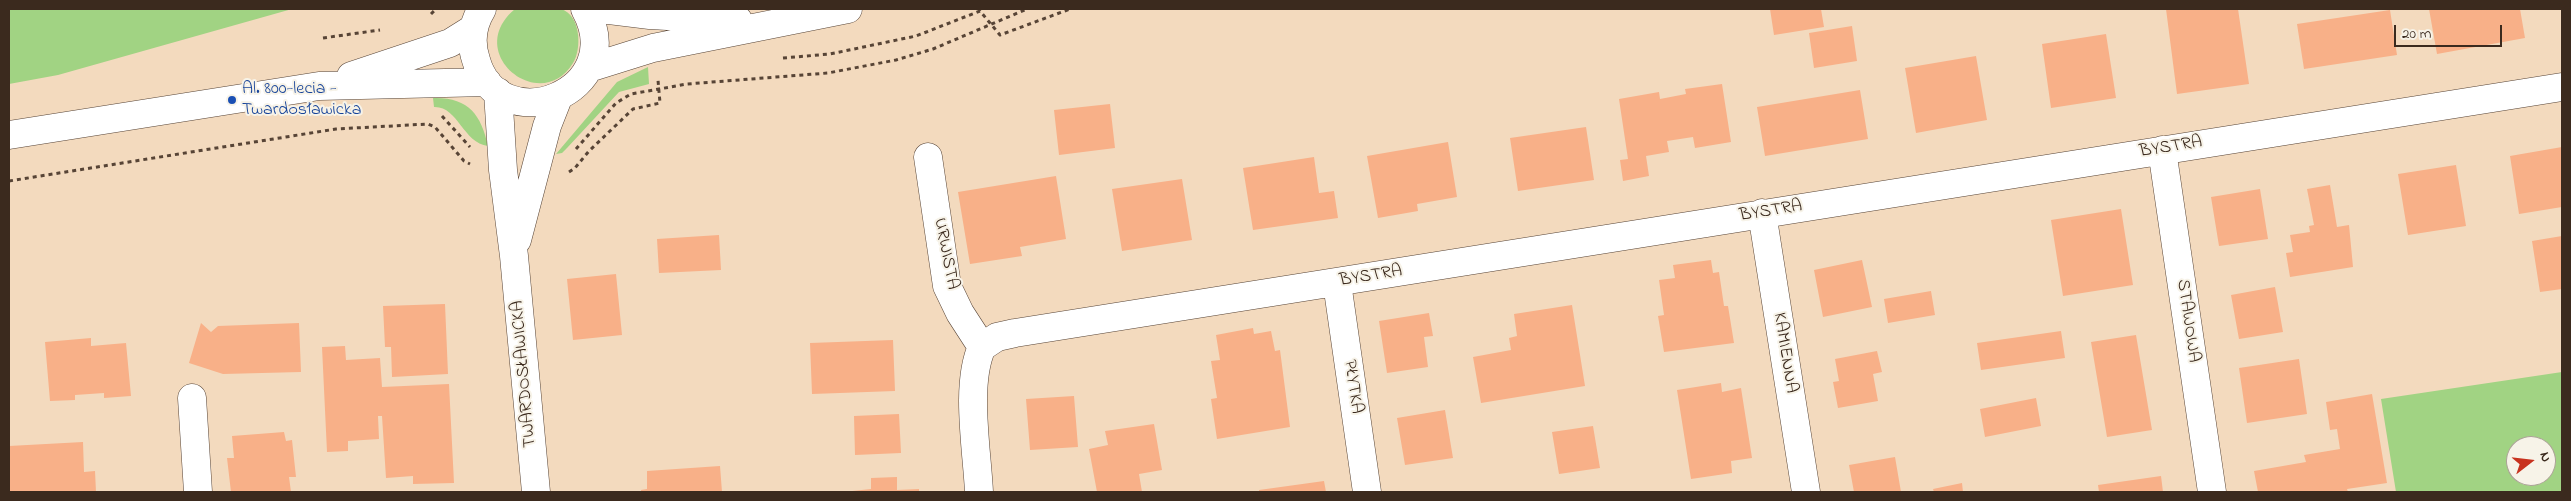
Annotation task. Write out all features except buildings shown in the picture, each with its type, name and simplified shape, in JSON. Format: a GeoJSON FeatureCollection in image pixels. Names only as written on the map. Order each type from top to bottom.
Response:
{"type":"FeatureCollection","features":[{"type":"Feature","properties":{"kind":"street"},"geometry":{"type":"LineString","coordinates":[[318,86],[493,87],[527,103],[558,98],[573,88],[588,68],[593,54],[595,40],[592,24],[585,9]]}},
{"type":"Feature","properties":{"kind":"street"},"geometry":{"type":"LineString","coordinates":[[601,9],[718,20],[787,21]]}},
{"type":"Feature","properties":{"kind":"street"},"geometry":{"type":"LineString","coordinates":[[588,68],[653,48],[848,9]]}},
{"type":"Feature","properties":{"kind":"street"},"geometry":{"type":"LineString","coordinates":[[9,135],[318,86],[450,43],[478,18]]}},
{"type":"Feature","properties":{"kind":"street"},"geometry":{"type":"LineString","coordinates":[[478,18],[474,54],[477,66],[493,87]]}},
{"type":"Feature","properties":{"kind":"street","name":"TWARDOSŁAWICKA"},"geometry":{"type":"LineString","coordinates":[[493,87],[514,256],[536,492]]}},
{"type":"Feature","properties":{"kind":"street","name":"BYSTRA"},"geometry":{"type":"LineString","coordinates":[[982,347],[997,337],[1015,333],[2562,87]]}},
{"type":"Feature","properties":{"kind":"street","name":"TWARDOSŁAWICKA"},"geometry":{"type":"LineString","coordinates":[[514,256],[518,234],[536,174],[546,126],[558,98]]}},
{"type":"Feature","properties":{"kind":"street","name":"STAWOWA"},"geometry":{"type":"LineString","coordinates":[[2162,150],[2212,492]]}},
{"type":"Feature","properties":{"kind":"street","name":"URWISTA"},"geometry":{"type":"LineString","coordinates":[[928,157],[947,286],[960,313],[982,347]]}},
{"type":"Feature","properties":{"kind":"street","name":"KAMIENNA"},"geometry":{"type":"LineString","coordinates":[[1762,213],[1806,492]]}},
{"type":"Feature","properties":{"kind":"street","name":"PŁYTKA"},"geometry":{"type":"LineString","coordinates":[[1338,282],[1366,492]]}},
{"type":"Feature","properties":{"kind":"street"},"geometry":{"type":"LineString","coordinates":[[979,492],[973,379],[976,361],[982,347]]}},
{"type":"Feature","properties":{"kind":"street"},"geometry":{"type":"LineString","coordinates":[[192,398],[198,492]]}},
{"type":"Feature","properties":{"kind":"path"},"geometry":{"type":"LineString","coordinates":[[775,58],[830,54],[916,36],[980,11],[1000,35],[1070,9]]}},
{"type":"Feature","properties":{"kind":"path"},"geometry":{"type":"LineString","coordinates":[[323,38],[381,30]]}},
{"type":"Feature","properties":{"kind":"path"},"geometry":{"type":"LineString","coordinates":[[536,174],[556,177],[575,168],[589,151],[633,109],[660,103],[657,76]]}},
{"type":"Feature","properties":{"kind":"path"},"geometry":{"type":"LineString","coordinates":[[9,181],[336,129],[428,124],[435,127],[444,136],[464,161],[482,168],[503,170]]}},
{"type":"Feature","properties":{"kind":"green space"},"geometry":{"type":"Polygon","coordinates":[[[557,8],[568,12],[573,18],[578,33],[578,50],[573,63],[559,78],[543,83],[527,81],[512,72],[502,59],[497,43],[501,26],[515,9],[557,8]]]}},
{"type":"Feature","properties":{"kind":"green space"},"geometry":{"type":"Polygon","coordinates":[[[9,9],[292,9],[58,75],[9,84],[9,9]]]}},
{"type":"Feature","properties":{"kind":"green space"},"geometry":{"type":"Polygon","coordinates":[[[648,67],[649,84],[619,92],[562,153],[556,154],[617,82],[648,67]]]}},
{"type":"Feature","properties":{"kind":"green space"},"geometry":{"type":"Polygon","coordinates":[[[433,98],[445,98],[455,101],[464,104],[471,110],[477,116],[488,146],[472,138],[449,112],[442,108],[434,107],[433,98]]]}},
{"type":"Feature","properties":{"kind":"green space"},"geometry":{"type":"Polygon","coordinates":[[[2562,372],[2562,492],[2396,492],[2381,399],[2562,372]]]}},
{"type":"Feature","properties":{"kind":"place","name":"Al. 800-lecia - Twardosławicka"},"geometry":{"type":"Point","coordinates":[232,100]}}]}
